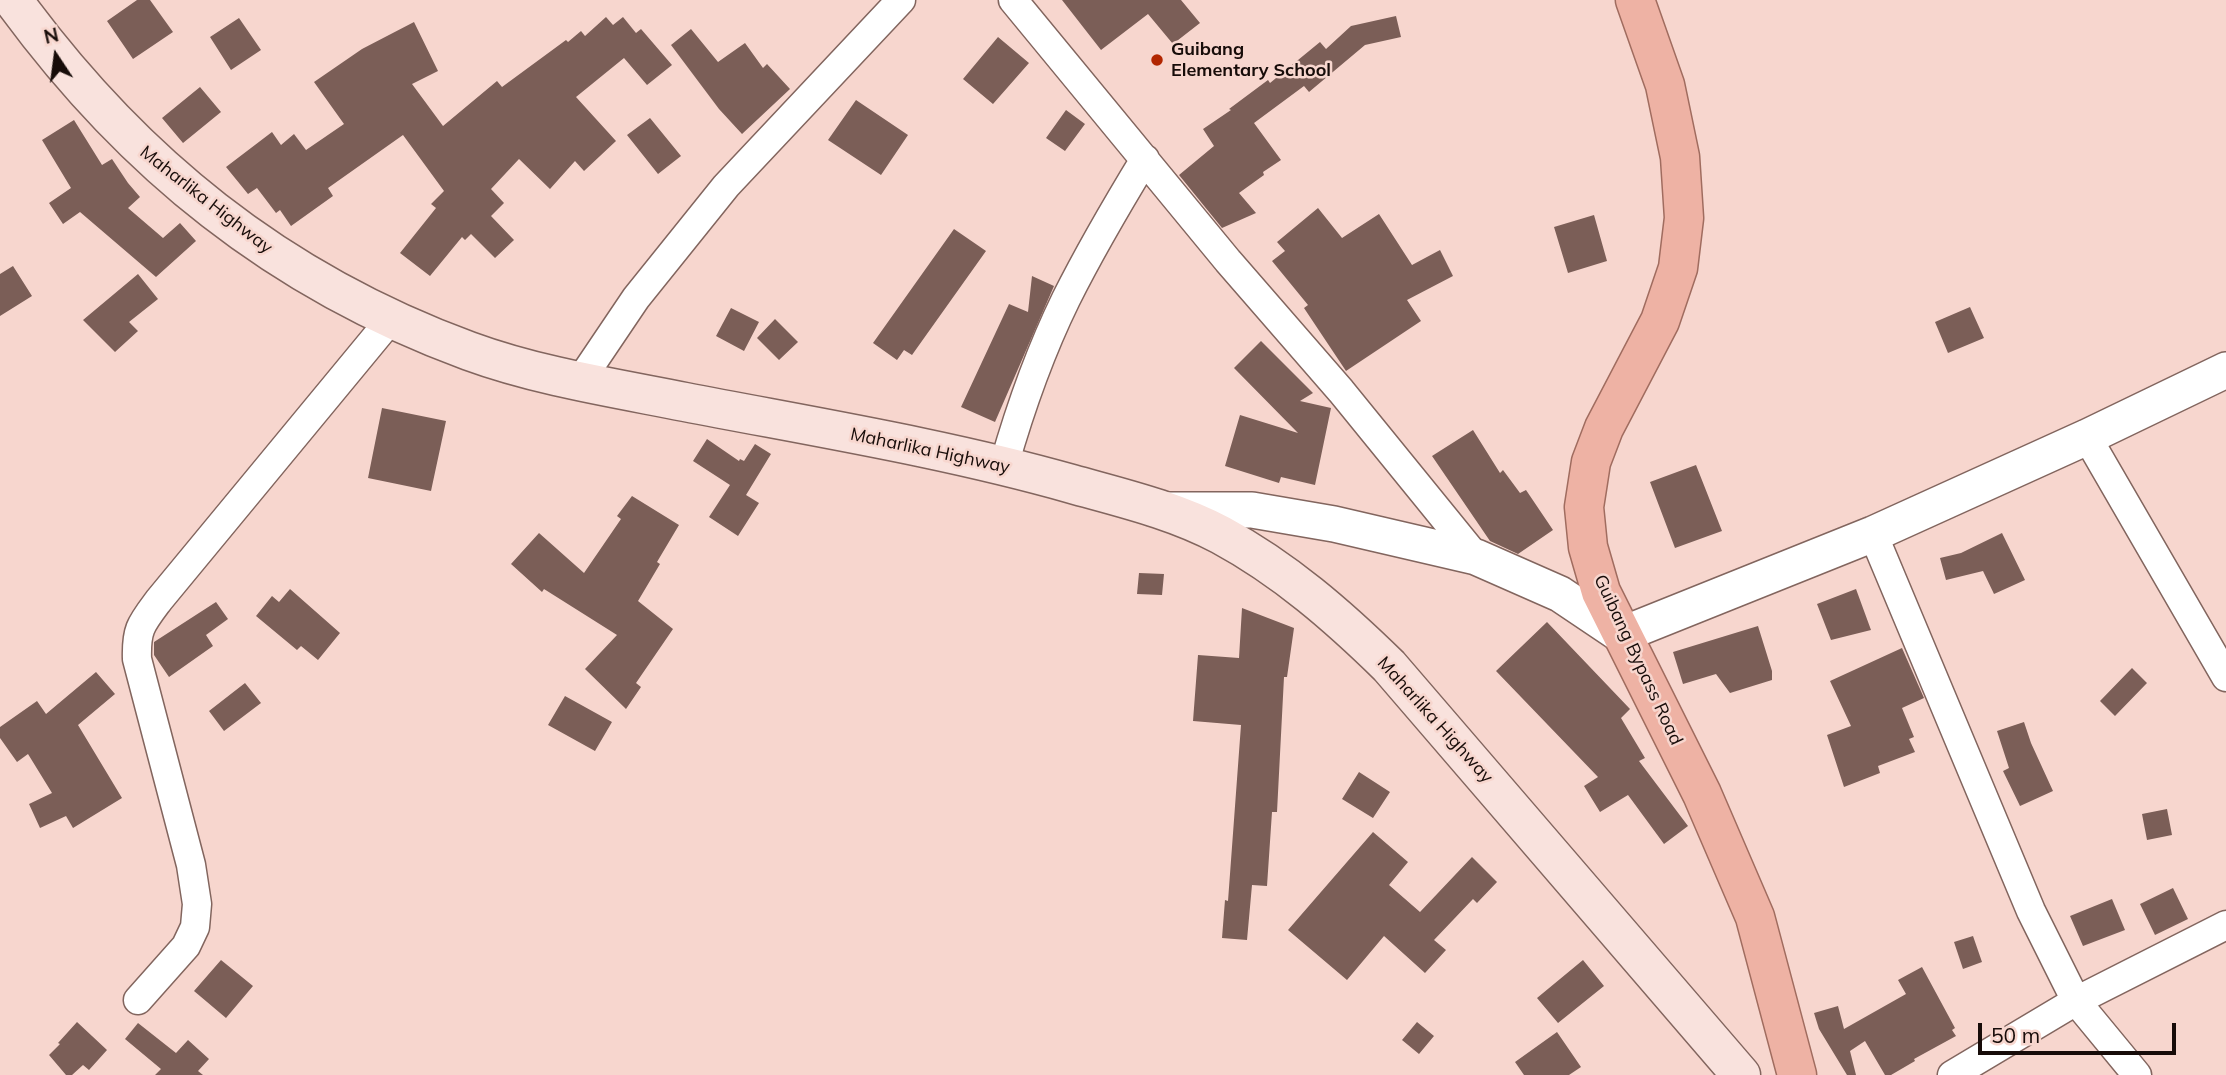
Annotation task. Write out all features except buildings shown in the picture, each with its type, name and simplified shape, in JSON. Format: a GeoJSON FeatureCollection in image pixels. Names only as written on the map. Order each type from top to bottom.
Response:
{"type":"FeatureCollection","features":[{"type":"Feature","properties":{"kind":"highway","name":"Guibang Bypass Road"},"geometry":{"type":"LineString","coordinates":[[1635,0],[1665,85],[1680,157],[1684,218],[1678,268],[1660,321],[1604,428],[1591,462],[1584,507],[1588,547],[1601,592],[1702,794],[1755,917],[1797,1075]]}},
{"type":"Feature","properties":{"kind":"main road","name":"Maharlika Highway"},"geometry":{"type":"LineString","coordinates":[[14,0],[57,58],[100,107],[140,149],[188,190],[238,230],[287,263],[391,319],[472,352],[580,381],[1004,465],[1162,510],[1217,533],[1261,557],[1350,628],[1389,666],[1741,1075]]}},
{"type":"Feature","properties":{"kind":"street"},"geometry":{"type":"LineString","coordinates":[[580,381],[636,298],[726,186],[901,0]]}},
{"type":"Feature","properties":{"kind":"street"},"geometry":{"type":"LineString","coordinates":[[1013,0],[1228,261],[1341,391],[1476,557]]}},
{"type":"Feature","properties":{"kind":"street"},"geometry":{"type":"LineString","coordinates":[[1004,465],[1021,407],[1065,301],[1144,159]]}},
{"type":"Feature","properties":{"kind":"street"},"geometry":{"type":"LineString","coordinates":[[138,1000],[186,946],[195,927],[197,904],[191,865],[137,659],[136,636],[159,600],[391,319]]}},
{"type":"Feature","properties":{"kind":"street"},"geometry":{"type":"LineString","coordinates":[[1162,510],[1252,510],[1334,524],[1476,557],[1560,594],[1621,635],[1873,534],[2087,437],[2226,370]]}},
{"type":"Feature","properties":{"kind":"street"},"geometry":{"type":"LineString","coordinates":[[2087,437],[2226,677]]}},
{"type":"Feature","properties":{"kind":"street"},"geometry":{"type":"LineString","coordinates":[[1873,534],[2031,912],[2076,1001],[2137,1075]]}},
{"type":"Feature","properties":{"kind":"street"},"geometry":{"type":"LineString","coordinates":[[1952,1075],[2076,1001],[2226,925]]}},
{"type":"Feature","properties":{"kind":"place","name":"Guibang Elementary School"},"geometry":{"type":"Point","coordinates":[1157,60]}}]}
